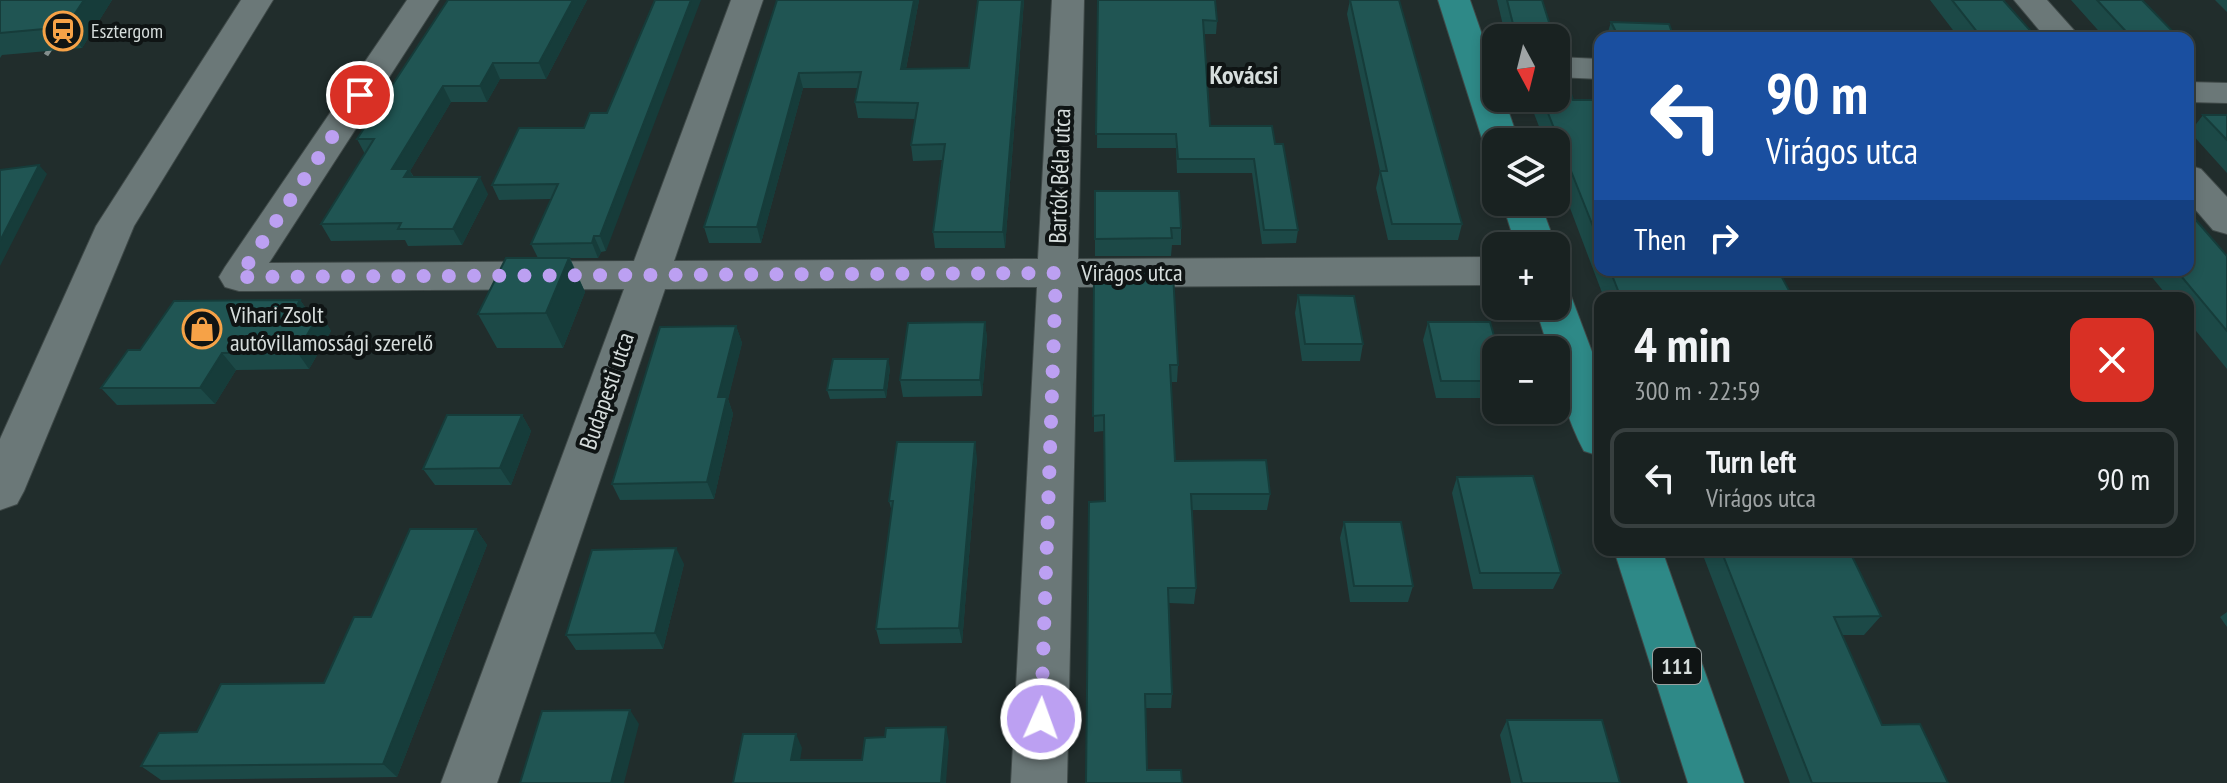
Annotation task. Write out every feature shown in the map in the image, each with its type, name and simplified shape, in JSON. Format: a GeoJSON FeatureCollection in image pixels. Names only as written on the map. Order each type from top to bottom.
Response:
{"type":"FeatureCollection","features":[{"type":"Feature","properties":{"kind":"main road"},"geometry":{"type":"LineString","coordinates":[[1454,0],[1482,57]]}},
{"type":"Feature","properties":{"kind":"main road"},"geometry":{"type":"LineString","coordinates":[[1561,320],[1594,420]]}},
{"type":"Feature","properties":{"kind":"main road","name":"111"},"geometry":{"type":"LineString","coordinates":[[1640,556],[1716,783]]}},
{"type":"Feature","properties":{"kind":"street"},"geometry":{"type":"LineString","coordinates":[[0,491],[115,226],[168,137],[257,0]]}},
{"type":"Feature","properties":{"kind":"street","name":"Virágos utca"},"geometry":{"type":"LineString","coordinates":[[423,0],[239,277],[1482,271]]}},
{"type":"Feature","properties":{"kind":"street","name":"Budapesti utca"},"geometry":{"type":"LineString","coordinates":[[469,783],[747,0]]}},
{"type":"Feature","properties":{"kind":"street","name":"Bartók Béla utca"},"geometry":{"type":"LineString","coordinates":[[1039,783],[1068,0]]}},
{"type":"Feature","properties":{"kind":"street"},"geometry":{"type":"LineString","coordinates":[[2030,0],[2059,32]]}},
{"type":"Feature","properties":{"kind":"street"},"geometry":{"type":"LineString","coordinates":[[1570,68],[1594,69]]}},
{"type":"Feature","properties":{"kind":"street"},"geometry":{"type":"LineString","coordinates":[[2194,92],[2227,93]]}},
{"type":"Feature","properties":{"kind":"street"},"geometry":{"type":"LineString","coordinates":[[2194,184],[2227,221]]}},
{"type":"Feature","properties":{"kind":"building"},"geometry":{"type":"Polygon","coordinates":[[[0,0],[84,0],[66,27],[0,33],[0,0]]]}},
{"type":"Feature","properties":{"kind":"building"},"geometry":{"type":"Polygon","coordinates":[[[448,0],[573,0],[539,63],[493,63],[480,86],[443,86],[392,169],[409,169],[404,177],[480,177],[453,229],[398,229],[401,223],[321,224],[374,139],[357,139],[448,0]]]}},
{"type":"Feature","properties":{"kind":"building"},"geometry":{"type":"Polygon","coordinates":[[[655,0],[691,0],[600,236],[594,236],[592,243],[531,244],[558,184],[492,185],[519,128],[584,128],[590,113],[607,113],[655,0]]]}},
{"type":"Feature","properties":{"kind":"building"},"geometry":{"type":"Polygon","coordinates":[[[777,0],[914,0],[901,69],[969,68],[978,0],[1022,0],[1003,232],[933,232],[945,144],[911,145],[918,103],[855,102],[861,72],[799,73],[757,227],[704,227],[777,0]]]}},
{"type":"Feature","properties":{"kind":"building"},"geometry":{"type":"Polygon","coordinates":[[[1098,0],[1215,0],[1217,21],[1203,20],[1210,126],[1272,126],[1275,144],[1283,144],[1298,230],[1264,230],[1254,159],[1178,159],[1176,134],[1096,134],[1098,0]]]}},
{"type":"Feature","properties":{"kind":"building"},"geometry":{"type":"Polygon","coordinates":[[[1350,0],[1399,0],[1462,224],[1392,224],[1380,171],[1387,171],[1350,0]]]}},
{"type":"Feature","properties":{"kind":"building"},"geometry":{"type":"Polygon","coordinates":[[[1507,0],[1542,0],[1550,24],[1513,24],[1507,0]]]}},
{"type":"Feature","properties":{"kind":"building"},"geometry":{"type":"Polygon","coordinates":[[[1952,0],[2003,0],[2032,32],[1977,32],[1952,0]]]}},
{"type":"Feature","properties":{"kind":"building"},"geometry":{"type":"Polygon","coordinates":[[[2097,0],[2142,0],[2173,32],[2126,32],[2097,0]]]}},
{"type":"Feature","properties":{"kind":"building"},"geometry":{"type":"Polygon","coordinates":[[[1611,22],[1669,24],[1672,32],[1616,32],[1611,22]]]}},
{"type":"Feature","properties":{"kind":"building"},"geometry":{"type":"Polygon","coordinates":[[[1570,90],[1573,100],[1594,100],[1594,229],[1570,168],[1570,128],[1554,128],[1548,112],[1570,112],[1570,90]]]}},
{"type":"Feature","properties":{"kind":"building"},"geometry":{"type":"Polygon","coordinates":[[[2203,115],[2227,115],[2227,140],[2203,115]]]}},
{"type":"Feature","properties":{"kind":"building"},"geometry":{"type":"Polygon","coordinates":[[[39,165],[0,241],[0,170],[39,165]]]}},
{"type":"Feature","properties":{"kind":"building"},"geometry":{"type":"Polygon","coordinates":[[[1095,191],[1179,191],[1181,228],[1171,228],[1172,238],[1095,239],[1095,191]]]}},
{"type":"Feature","properties":{"kind":"building"},"geometry":{"type":"Polygon","coordinates":[[[2194,218],[2227,256],[2227,331],[2181,276],[2194,276],[2194,218]]]}},
{"type":"Feature","properties":{"kind":"building"},"geometry":{"type":"Polygon","coordinates":[[[506,258],[569,258],[546,313],[478,314],[506,258]]]}},
{"type":"Feature","properties":{"kind":"building"},"geometry":{"type":"Polygon","coordinates":[[[1094,273],[1173,273],[1178,365],[1170,365],[1175,461],[1266,460],[1270,494],[1191,494],[1196,588],[1168,588],[1172,694],[1145,694],[1147,770],[1181,770],[1182,783],[1086,783],[1089,502],[1105,501],[1104,415],[1093,416],[1094,273]]]}},
{"type":"Feature","properties":{"kind":"building"},"geometry":{"type":"Polygon","coordinates":[[[1612,276],[1781,276],[1790,292],[1619,292],[1612,276]]]}},
{"type":"Feature","properties":{"kind":"building"},"geometry":{"type":"Polygon","coordinates":[[[1298,295],[1354,296],[1363,344],[1305,344],[1298,295]]]}},
{"type":"Feature","properties":{"kind":"building"},"geometry":{"type":"Polygon","coordinates":[[[300,300],[292,314],[320,313],[297,352],[222,353],[200,388],[101,388],[128,350],[140,350],[174,301],[300,300]]]}},
{"type":"Feature","properties":{"kind":"building"},"geometry":{"type":"Polygon","coordinates":[[[985,322],[980,380],[900,380],[908,323],[985,322]]]}},
{"type":"Feature","properties":{"kind":"building"},"geometry":{"type":"Polygon","coordinates":[[[1428,322],[1490,322],[1494,336],[1482,336],[1482,381],[1441,381],[1428,322]]]}},
{"type":"Feature","properties":{"kind":"building"},"geometry":{"type":"Polygon","coordinates":[[[736,326],[718,397],[727,397],[707,482],[612,484],[660,327],[736,326]]]}},
{"type":"Feature","properties":{"kind":"building"},"geometry":{"type":"Polygon","coordinates":[[[833,359],[888,359],[884,390],[827,390],[833,359]]]}},
{"type":"Feature","properties":{"kind":"building"},"geometry":{"type":"Polygon","coordinates":[[[447,415],[522,415],[500,468],[423,469],[447,415]]]}},
{"type":"Feature","properties":{"kind":"building"},"geometry":{"type":"Polygon","coordinates":[[[897,442],[975,442],[959,628],[876,629],[893,501],[889,501],[897,442]]]}},
{"type":"Feature","properties":{"kind":"building"},"geometry":{"type":"Polygon","coordinates":[[[1533,476],[1561,573],[1480,573],[1457,477],[1533,476]]]}},
{"type":"Feature","properties":{"kind":"building"},"geometry":{"type":"Polygon","coordinates":[[[1344,522],[1401,522],[1413,586],[1354,586],[1344,522]]]}},
{"type":"Feature","properties":{"kind":"building"},"geometry":{"type":"Polygon","coordinates":[[[410,529],[476,529],[383,764],[141,766],[159,733],[197,732],[221,684],[324,683],[354,617],[371,617],[410,529]]]}},
{"type":"Feature","properties":{"kind":"building"},"geometry":{"type":"Polygon","coordinates":[[[676,548],[655,633],[566,635],[592,550],[676,548]]]}},
{"type":"Feature","properties":{"kind":"building"},"geometry":{"type":"Polygon","coordinates":[[[1723,556],[1852,556],[1881,616],[1834,617],[1882,725],[1920,724],[1948,783],[1812,783],[1723,556]]]}},
{"type":"Feature","properties":{"kind":"building"},"geometry":{"type":"Polygon","coordinates":[[[630,710],[611,783],[520,783],[542,711],[630,710]]]}},
{"type":"Feature","properties":{"kind":"building"},"geometry":{"type":"Polygon","coordinates":[[[1507,720],[1602,720],[1620,783],[1522,783],[1507,720]]]}},
{"type":"Feature","properties":{"kind":"building"},"geometry":{"type":"Polygon","coordinates":[[[946,727],[941,783],[733,783],[743,734],[796,734],[791,760],[862,760],[865,738],[885,737],[886,728],[946,727]]]}},
{"type":"Feature","properties":{"kind":"railway"},"geometry":{"type":"LineString","coordinates":[[46,55],[82,0]]}},
{"type":"Feature","properties":{"kind":"place","name":"Esztergom"},"geometry":{"type":"Point","coordinates":[63,31]}},
{"type":"Feature","properties":{"kind":"place","name":"Vihari Zsolt autóvillamossági szerelő"},"geometry":{"type":"Point","coordinates":[202,329]}},
{"type":"Feature","properties":{"kind":"district","name":"Kovácsi"},"geometry":{"type":"Point","coordinates":[1244,75]}},
{"type":"Feature","properties":{"kind":"route"},"geometry":{"type":"LineString","coordinates":[[360,95],[239,277],[1056,273],[1041,719]]}}]}
